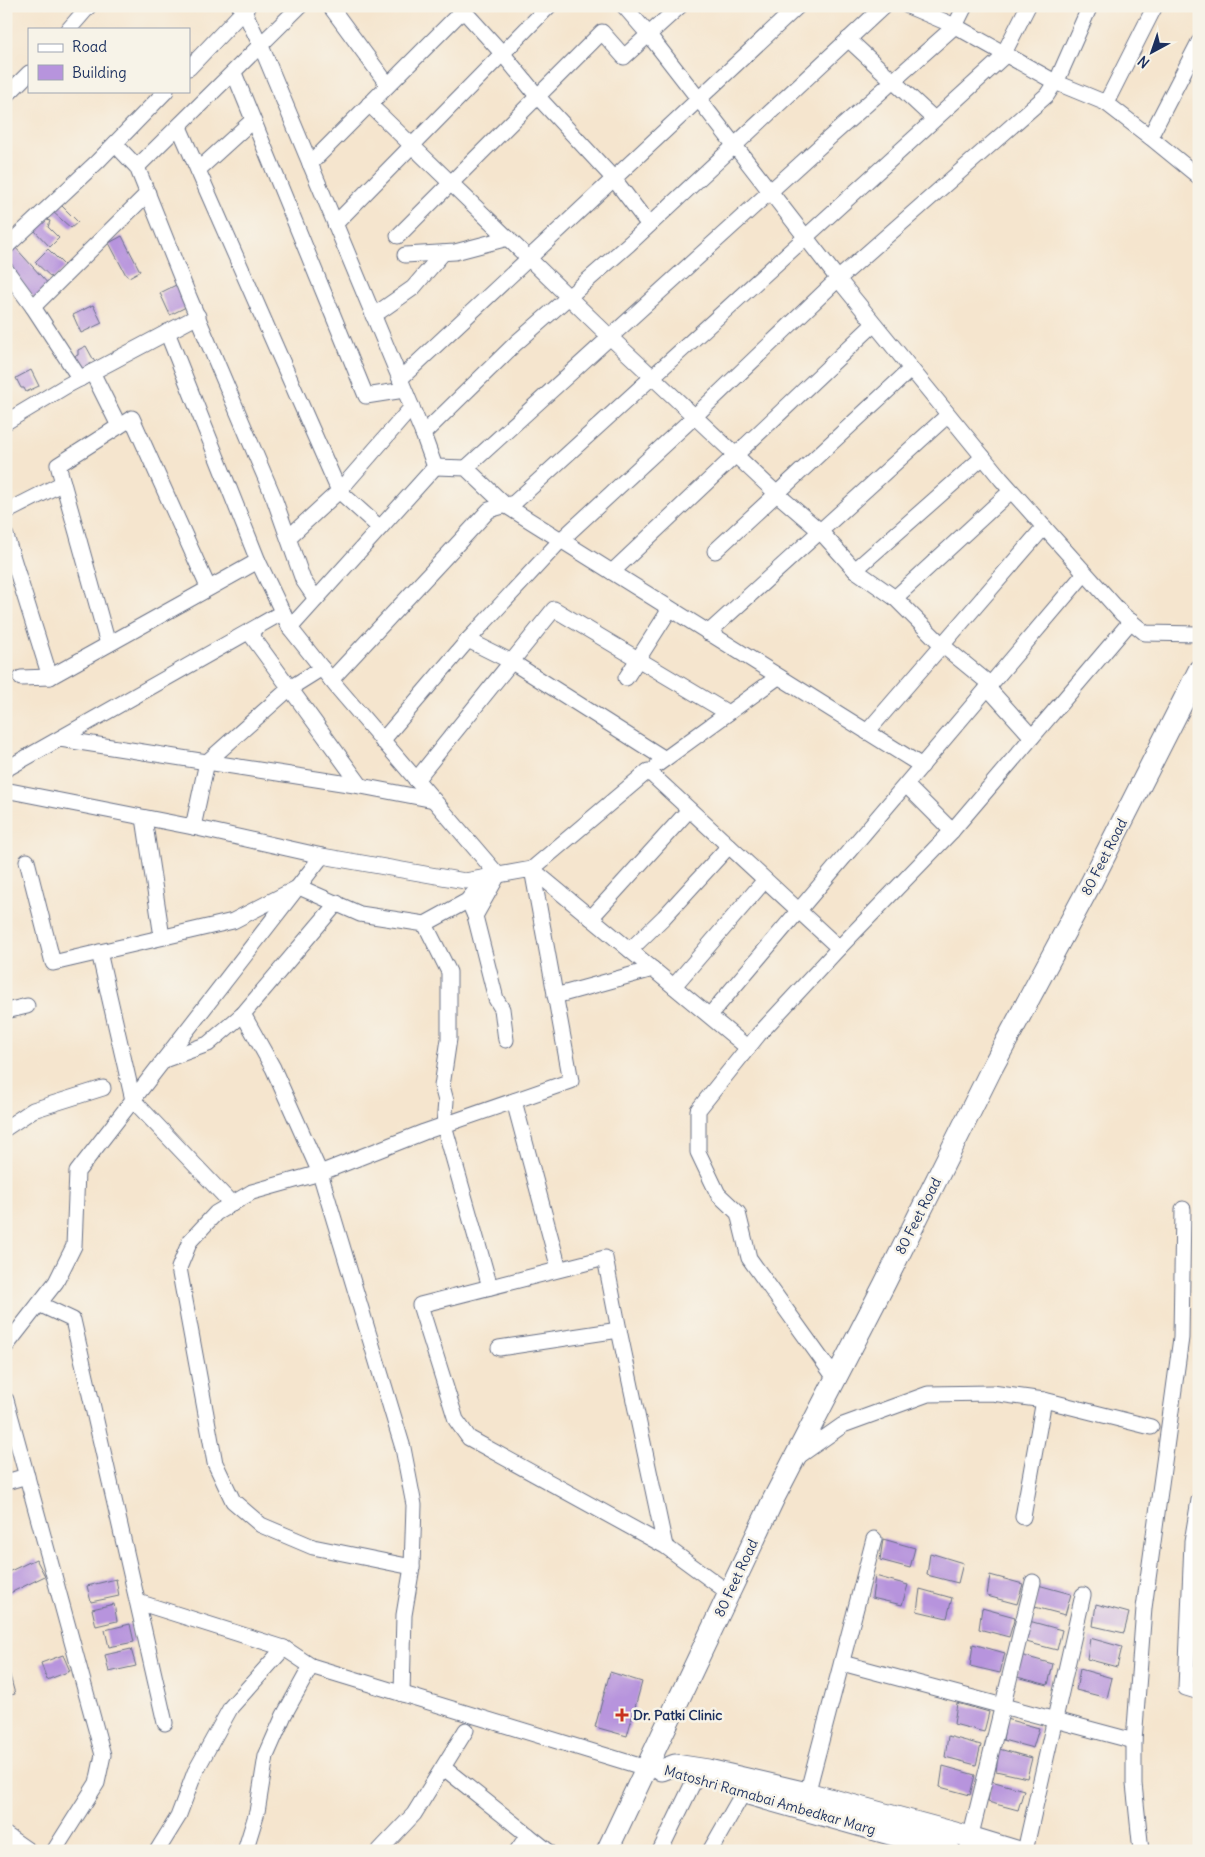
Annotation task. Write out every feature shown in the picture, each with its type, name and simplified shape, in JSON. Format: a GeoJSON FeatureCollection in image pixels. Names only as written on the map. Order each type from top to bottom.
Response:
{"type":"FeatureCollection","features":[{"type":"Feature","properties":{"kind":"main road","name":"80 Feet Road"},"geometry":{"type":"LineString","coordinates":[[607,1851],[654,1769],[729,1593],[793,1460],[992,1068],[1091,883],[1199,670]]}},
{"type":"Feature","properties":{"kind":"main road"},"geometry":{"type":"LineString","coordinates":[[654,1769],[675,1765],[708,1770],[805,1801],[969,1844],[1016,1851]]}},
{"type":"Feature","properties":{"kind":"main road","name":"Matoshri Ramabai Ambedkar Marg"},"geometry":{"type":"LineString","coordinates":[[654,1769],[694,1782],[743,1793],[805,1801],[898,1844],[950,1851]]}},
{"type":"Feature","properties":{"kind":"street"},"geometry":{"type":"LineString","coordinates":[[70,28],[89,6]]}},
{"type":"Feature","properties":{"kind":"street"},"geometry":{"type":"LineString","coordinates":[[137,167],[300,6]]}},
{"type":"Feature","properties":{"kind":"street"},"geometry":{"type":"LineString","coordinates":[[330,6],[388,85]]}},
{"type":"Feature","properties":{"kind":"street"},"geometry":{"type":"LineString","coordinates":[[335,224],[548,6]]}},
{"type":"Feature","properties":{"kind":"street"},"geometry":{"type":"LineString","coordinates":[[398,236],[602,32],[624,57],[680,6]]}},
{"type":"Feature","properties":{"kind":"street"},"geometry":{"type":"LineString","coordinates":[[234,73],[366,396],[402,384],[530,258],[798,6]]}},
{"type":"Feature","properties":{"kind":"street"},"geometry":{"type":"LineString","coordinates":[[423,434],[516,343],[649,225],[884,6]]}},
{"type":"Feature","properties":{"kind":"street"},"geometry":{"type":"LineString","coordinates":[[908,6],[955,26],[1055,82],[1106,103],[1199,177]]}},
{"type":"Feature","properties":{"kind":"street"},"geometry":{"type":"LineString","coordinates":[[466,468],[955,26],[964,6]]}},
{"type":"Feature","properties":{"kind":"street"},"geometry":{"type":"LineString","coordinates":[[193,827],[207,762],[290,688],[326,674],[488,510],[514,503],[1001,59],[1028,6]]}},
{"type":"Feature","properties":{"kind":"street"},"geometry":{"type":"LineString","coordinates":[[382,741],[468,640],[561,540],[695,416],[838,279],[1047,95],[1055,82],[1090,6]]}},
{"type":"Feature","properties":{"kind":"street"},"geometry":{"type":"LineString","coordinates":[[1106,103],[1155,6]]}},
{"type":"Feature","properties":{"kind":"street"},"geometry":{"type":"LineString","coordinates":[[625,7],[649,35],[838,279],[982,457],[1122,614],[1145,633],[1199,634]]}},
{"type":"Feature","properties":{"kind":"street"},"geometry":{"type":"LineString","coordinates":[[190,67],[244,8],[412,407],[435,467]]}},
{"type":"Feature","properties":{"kind":"street"},"geometry":{"type":"LineString","coordinates":[[310,164],[465,8],[538,97],[614,178],[649,225]]}},
{"type":"Feature","properties":{"kind":"street"},"geometry":{"type":"LineString","coordinates":[[848,39],[934,120]]}},
{"type":"Feature","properties":{"kind":"street"},"geometry":{"type":"LineString","coordinates":[[1150,137],[1199,42]]}},
{"type":"Feature","properties":{"kind":"street"},"geometry":{"type":"LineString","coordinates":[[6,96],[28,73]]}},
{"type":"Feature","properties":{"kind":"street"},"geometry":{"type":"LineString","coordinates":[[6,247],[115,144],[165,92]]}},
{"type":"Feature","properties":{"kind":"street"},"geometry":{"type":"LineString","coordinates":[[369,104],[452,182],[610,337],[777,494],[820,531],[855,570],[895,598],[942,645],[991,684]]}},
{"type":"Feature","properties":{"kind":"street"},"geometry":{"type":"LineString","coordinates":[[198,170],[253,120]]}},
{"type":"Feature","properties":{"kind":"street"},"geometry":{"type":"LineString","coordinates":[[179,126],[338,491],[380,528]]}},
{"type":"Feature","properties":{"kind":"street"},"geometry":{"type":"LineString","coordinates":[[115,144],[137,167],[246,430],[289,537],[303,580],[316,599]]}},
{"type":"Feature","properties":{"kind":"street"},"geometry":{"type":"LineString","coordinates":[[33,307],[148,193]]}},
{"type":"Feature","properties":{"kind":"street"},"geometry":{"type":"LineString","coordinates":[[405,255],[455,252],[508,238]]}},
{"type":"Feature","properties":{"kind":"street"},"geometry":{"type":"LineString","coordinates":[[373,316],[413,288],[444,253]]}},
{"type":"Feature","properties":{"kind":"street"},"geometry":{"type":"LineString","coordinates":[[6,270],[86,376],[119,426]]}},
{"type":"Feature","properties":{"kind":"street"},"geometry":{"type":"LineString","coordinates":[[6,422],[86,376],[198,316]]}},
{"type":"Feature","properties":{"kind":"street"},"geometry":{"type":"LineString","coordinates":[[612,572],[874,324]]}},
{"type":"Feature","properties":{"kind":"street"},"geometry":{"type":"LineString","coordinates":[[167,332],[258,561],[290,628],[382,741],[434,800],[492,877]]}},
{"type":"Feature","properties":{"kind":"street"},"geometry":{"type":"LineString","coordinates":[[715,551],[911,369]]}},
{"type":"Feature","properties":{"kind":"street"},"geometry":{"type":"LineString","coordinates":[[289,537],[338,491],[412,407]]}},
{"type":"Feature","properties":{"kind":"street"},"geometry":{"type":"LineString","coordinates":[[708,633],[948,415]]}},
{"type":"Feature","properties":{"kind":"street"},"geometry":{"type":"LineString","coordinates":[[108,644],[58,464],[132,418],[208,588]]}},
{"type":"Feature","properties":{"kind":"street"},"geometry":{"type":"LineString","coordinates":[[855,570],[982,457]]}},
{"type":"Feature","properties":{"kind":"street"},"geometry":{"type":"LineString","coordinates":[[290,628],[435,467],[466,468],[505,505],[922,766]]}},
{"type":"Feature","properties":{"kind":"street"},"geometry":{"type":"LineString","coordinates":[[6,512],[63,483]]}},
{"type":"Feature","properties":{"kind":"street"},"geometry":{"type":"LineString","coordinates":[[895,598],[1011,491]]}},
{"type":"Feature","properties":{"kind":"street"},"geometry":{"type":"LineString","coordinates":[[867,732],[1044,527]]}},
{"type":"Feature","properties":{"kind":"street"},"geometry":{"type":"LineString","coordinates":[[6,536],[50,677]]}},
{"type":"Feature","properties":{"kind":"street"},"geometry":{"type":"LineString","coordinates":[[21,678],[50,677],[258,561]]}},
{"type":"Feature","properties":{"kind":"street"},"geometry":{"type":"LineString","coordinates":[[710,1016],[1085,573]]}},
{"type":"Feature","properties":{"kind":"street"},"geometry":{"type":"LineString","coordinates":[[416,780],[554,609],[728,714]]}},
{"type":"Feature","properties":{"kind":"street"},"geometry":{"type":"LineString","coordinates":[[626,678],[670,609]]}},
{"type":"Feature","properties":{"kind":"street"},"geometry":{"type":"LineString","coordinates":[[6,769],[283,612]]}},
{"type":"Feature","properties":{"kind":"street"},"geometry":{"type":"LineString","coordinates":[[835,1378],[750,1258],[738,1213],[718,1194],[698,1152],[698,1110],[748,1048],[838,948],[952,831],[1131,621]]}},
{"type":"Feature","properties":{"kind":"street"},"geometry":{"type":"LineString","coordinates":[[249,632],[361,786]]}},
{"type":"Feature","properties":{"kind":"street"},"geometry":{"type":"LineString","coordinates":[[468,640],[512,662],[665,759]]}},
{"type":"Feature","properties":{"kind":"street"},"geometry":{"type":"LineString","coordinates":[[6,792],[10,791],[193,827],[322,856],[465,881],[492,877],[532,869],[648,771],[778,677]]}},
{"type":"Feature","properties":{"kind":"street"},"geometry":{"type":"LineString","coordinates":[[991,684],[988,688],[1032,737]]}},
{"type":"Feature","properties":{"kind":"street"},"geometry":{"type":"LineString","coordinates":[[60,740],[361,786],[434,800]]}},
{"type":"Feature","properties":{"kind":"street"},"geometry":{"type":"LineString","coordinates":[[648,771],[838,948]]}},
{"type":"Feature","properties":{"kind":"street"},"geometry":{"type":"LineString","coordinates":[[906,785],[952,831]]}},
{"type":"Feature","properties":{"kind":"street"},"geometry":{"type":"LineString","coordinates":[[591,918],[689,810]]}},
{"type":"Feature","properties":{"kind":"street"},"geometry":{"type":"LineString","coordinates":[[144,818],[162,937]]}},
{"type":"Feature","properties":{"kind":"street"},"geometry":{"type":"LineString","coordinates":[[630,950],[664,917],[729,846]]}},
{"type":"Feature","properties":{"kind":"street"},"geometry":{"type":"LineString","coordinates":[[6,1346],[56,1282],[74,1246],[76,1172],[322,856]]}},
{"type":"Feature","properties":{"kind":"street"},"geometry":{"type":"LineString","coordinates":[[27,861],[52,963],[233,921],[299,886]]}},
{"type":"Feature","properties":{"kind":"street"},"geometry":{"type":"LineString","coordinates":[[532,869],[748,1048]]}},
{"type":"Feature","properties":{"kind":"street"},"geometry":{"type":"LineString","coordinates":[[412,1567],[313,1548],[261,1525],[233,1502],[215,1463],[179,1268],[190,1241],[216,1213],[252,1192],[320,1172],[444,1125],[571,1081],[532,869]]}},
{"type":"Feature","properties":{"kind":"street"},"geometry":{"type":"LineString","coordinates":[[299,886],[360,914],[425,924],[467,901],[492,877]]}},
{"type":"Feature","properties":{"kind":"street"},"geometry":{"type":"LineString","coordinates":[[475,916],[492,877]]}},
{"type":"Feature","properties":{"kind":"street"},"geometry":{"type":"LineString","coordinates":[[674,986],[765,880]]}},
{"type":"Feature","properties":{"kind":"street"},"geometry":{"type":"LineString","coordinates":[[467,901],[475,916],[496,999],[502,1009],[506,1040]]}},
{"type":"Feature","properties":{"kind":"street"},"geometry":{"type":"LineString","coordinates":[[163,1061],[208,1044],[243,1014],[337,904]]}},
{"type":"Feature","properties":{"kind":"street"},"geometry":{"type":"LineString","coordinates":[[425,924],[449,972],[449,1039],[442,1086],[446,1101],[444,1125],[490,1287]]}},
{"type":"Feature","properties":{"kind":"street"},"geometry":{"type":"LineString","coordinates":[[99,952],[133,1100],[232,1204]]}},
{"type":"Feature","properties":{"kind":"street"},"geometry":{"type":"LineString","coordinates":[[555,996],[653,969]]}},
{"type":"Feature","properties":{"kind":"street"},"geometry":{"type":"LineString","coordinates":[[6,1010],[27,1006]]}},
{"type":"Feature","properties":{"kind":"street"},"geometry":{"type":"LineString","coordinates":[[243,1014],[273,1068],[320,1172],[403,1448],[414,1505],[412,1567],[404,1614],[402,1694]]}},
{"type":"Feature","properties":{"kind":"street"},"geometry":{"type":"LineString","coordinates":[[6,1128],[33,1110],[103,1088]]}},
{"type":"Feature","properties":{"kind":"street"},"geometry":{"type":"LineString","coordinates":[[514,1101],[559,1269]]}},
{"type":"Feature","properties":{"kind":"street"},"geometry":{"type":"LineString","coordinates":[[1141,1851],[1134,1784],[1134,1741],[1144,1608],[1181,1338],[1183,1209]]}},
{"type":"Feature","properties":{"kind":"street"},"geometry":{"type":"LineString","coordinates":[[664,1546],[618,1330],[605,1258],[420,1305],[456,1420],[469,1438],[664,1546],[729,1593]]}},
{"type":"Feature","properties":{"kind":"street"},"geometry":{"type":"LineString","coordinates":[[39,1304],[73,1320],[165,1723]]}},
{"type":"Feature","properties":{"kind":"street"},"geometry":{"type":"LineString","coordinates":[[499,1348],[618,1330]]}},
{"type":"Feature","properties":{"kind":"street"},"geometry":{"type":"LineString","coordinates":[[793,1460],[844,1426],[928,1394],[992,1393],[1044,1400],[1151,1427]]}},
{"type":"Feature","properties":{"kind":"street"},"geometry":{"type":"LineString","coordinates":[[6,1400],[103,1755],[97,1782],[54,1851]]}},
{"type":"Feature","properties":{"kind":"street"},"geometry":{"type":"LineString","coordinates":[[1023,1517],[1044,1400]]}},
{"type":"Feature","properties":{"kind":"street"},"geometry":{"type":"LineString","coordinates":[[6,1482],[27,1476]]}},
{"type":"Feature","properties":{"kind":"street"},"geometry":{"type":"LineString","coordinates":[[1199,1500],[1194,1610],[1186,1688],[1199,1692]]}},
{"type":"Feature","properties":{"kind":"street"},"geometry":{"type":"LineString","coordinates":[[805,1801],[874,1539]]}},
{"type":"Feature","properties":{"kind":"street"},"geometry":{"type":"LineString","coordinates":[[969,1844],[1033,1582]]}},
{"type":"Feature","properties":{"kind":"street"},"geometry":{"type":"LineString","coordinates":[[1025,1851],[1083,1595]]}},
{"type":"Feature","properties":{"kind":"street"},"geometry":{"type":"LineString","coordinates":[[138,1602],[284,1648],[311,1666],[654,1769]]}},
{"type":"Feature","properties":{"kind":"street"},"geometry":{"type":"LineString","coordinates":[[157,1851],[178,1817],[195,1772],[231,1707],[284,1648]]}},
{"type":"Feature","properties":{"kind":"street"},"geometry":{"type":"LineString","coordinates":[[842,1663],[1134,1741]]}},
{"type":"Feature","properties":{"kind":"street"},"geometry":{"type":"LineString","coordinates":[[245,1851],[257,1812],[266,1756],[284,1715],[311,1666]]}},
{"type":"Feature","properties":{"kind":"street"},"geometry":{"type":"LineString","coordinates":[[379,1851],[414,1814],[466,1730]]}},
{"type":"Feature","properties":{"kind":"street"},"geometry":{"type":"LineString","coordinates":[[444,1768],[548,1851]]}},
{"type":"Feature","properties":{"kind":"street"},"geometry":{"type":"LineString","coordinates":[[660,1851],[694,1782]]}},
{"type":"Feature","properties":{"kind":"street"},"geometry":{"type":"LineString","coordinates":[[710,1851],[743,1793]]}},
{"type":"Feature","properties":{"kind":"street"},"geometry":{"type":"LineString","coordinates":[[517,1851],[528,1834]]}},
{"type":"Feature","properties":{"kind":"street"},"geometry":{"type":"LineString","coordinates":[[6,1835],[29,1851]]}},
{"type":"Feature","properties":{"kind":"building"},"geometry":{"type":"Polygon","coordinates":[[[60,204],[78,222],[71,228],[53,212],[60,204]]]}},
{"type":"Feature","properties":{"kind":"building"},"geometry":{"type":"Polygon","coordinates":[[[44,219],[50,221],[48,227],[59,238],[50,247],[34,230],[44,219]]]}},
{"type":"Feature","properties":{"kind":"building"},"geometry":{"type":"Polygon","coordinates":[[[122,236],[140,271],[129,277],[126,275],[109,243],[122,236]]]}},
{"type":"Feature","properties":{"kind":"building"},"geometry":{"type":"Polygon","coordinates":[[[15,247],[50,286],[35,299],[6,262],[6,255],[15,247]]]}},
{"type":"Feature","properties":{"kind":"building"},"geometry":{"type":"Polygon","coordinates":[[[48,249],[66,267],[53,279],[35,262],[48,249]]]}},
{"type":"Feature","properties":{"kind":"building"},"geometry":{"type":"Polygon","coordinates":[[[176,285],[186,307],[170,315],[160,293],[176,285]]]}},
{"type":"Feature","properties":{"kind":"building"},"geometry":{"type":"Polygon","coordinates":[[[93,305],[102,323],[81,333],[73,315],[93,305]]]}},
{"type":"Feature","properties":{"kind":"building"},"geometry":{"type":"Polygon","coordinates":[[[86,346],[97,366],[79,375],[71,358],[78,355],[78,350],[86,346]]]}},
{"type":"Feature","properties":{"kind":"building"},"geometry":{"type":"Polygon","coordinates":[[[31,370],[39,386],[26,392],[24,388],[21,388],[16,378],[31,370]]]}},
{"type":"Feature","properties":{"kind":"building"},"geometry":{"type":"Polygon","coordinates":[[[883,1539],[915,1548],[910,1568],[880,1560],[883,1539]]]}},
{"type":"Feature","properties":{"kind":"building"},"geometry":{"type":"Polygon","coordinates":[[[930,1553],[963,1563],[958,1583],[927,1575],[930,1553]]]}},
{"type":"Feature","properties":{"kind":"building"},"geometry":{"type":"Polygon","coordinates":[[[36,1559],[45,1576],[6,1595],[6,1573],[36,1559]]]}},
{"type":"Feature","properties":{"kind":"building"},"geometry":{"type":"Polygon","coordinates":[[[990,1575],[1023,1584],[1017,1604],[987,1596],[990,1575]]]}},
{"type":"Feature","properties":{"kind":"building"},"geometry":{"type":"Polygon","coordinates":[[[875,1576],[908,1585],[902,1605],[872,1598],[875,1576]]]}},
{"type":"Feature","properties":{"kind":"building"},"geometry":{"type":"Polygon","coordinates":[[[116,1579],[119,1596],[91,1602],[87,1586],[116,1579]]]}},
{"type":"Feature","properties":{"kind":"building"},"geometry":{"type":"Polygon","coordinates":[[[1038,1585],[1071,1594],[1065,1615],[1035,1607],[1038,1585]]]}},
{"type":"Feature","properties":{"kind":"building"},"geometry":{"type":"Polygon","coordinates":[[[920,1589],[952,1598],[947,1618],[917,1611],[920,1589]]]}},
{"type":"Feature","properties":{"kind":"building"},"geometry":{"type":"Polygon","coordinates":[[[114,1604],[117,1621],[96,1626],[92,1609],[114,1604]]]}},
{"type":"Feature","properties":{"kind":"building"},"geometry":{"type":"Polygon","coordinates":[[[1096,1604],[1129,1613],[1124,1633],[1093,1626],[1096,1604]]]}},
{"type":"Feature","properties":{"kind":"building"},"geometry":{"type":"Polygon","coordinates":[[[982,1608],[1015,1617],[1009,1637],[979,1629],[982,1608]]]}},
{"type":"Feature","properties":{"kind":"building"},"geometry":{"type":"Polygon","coordinates":[[[1029,1621],[1062,1630],[1057,1650],[1026,1642],[1029,1621]]]}},
{"type":"Feature","properties":{"kind":"building"},"geometry":{"type":"Polygon","coordinates":[[[130,1624],[134,1642],[109,1647],[105,1630],[130,1624]]]}},
{"type":"Feature","properties":{"kind":"building"},"geometry":{"type":"Polygon","coordinates":[[[1090,1638],[1122,1647],[1117,1667],[1087,1659],[1090,1638]]]}},
{"type":"Feature","properties":{"kind":"building"},"geometry":{"type":"Polygon","coordinates":[[[973,1644],[1005,1653],[1000,1673],[970,1666],[973,1644]]]}},
{"type":"Feature","properties":{"kind":"building"},"geometry":{"type":"Polygon","coordinates":[[[131,1649],[136,1666],[109,1672],[105,1655],[131,1649]]]}},
{"type":"Feature","properties":{"kind":"building"},"geometry":{"type":"Polygon","coordinates":[[[63,1655],[70,1671],[47,1680],[41,1663],[63,1655]]]}},
{"type":"Feature","properties":{"kind":"building"},"geometry":{"type":"Polygon","coordinates":[[[1020,1655],[1053,1664],[1048,1685],[1017,1677],[1020,1655]]]}},
{"type":"Feature","properties":{"kind":"building"},"geometry":{"type":"Polygon","coordinates":[[[1080,1669],[1112,1678],[1107,1698],[1076,1690],[1080,1669]]]}},
{"type":"Feature","properties":{"kind":"building"},"geometry":{"type":"Polygon","coordinates":[[[9,1672],[15,1694],[6,1696],[6,1673],[9,1672]]]}},
{"type":"Feature","properties":{"kind":"building"},"geometry":{"type":"Polygon","coordinates":[[[610,1672],[642,1682],[627,1736],[595,1727],[610,1672]]]}},
{"type":"Feature","properties":{"kind":"building"},"geometry":{"type":"Polygon","coordinates":[[[957,1703],[989,1712],[984,1732],[954,1724],[957,1703]]]}},
{"type":"Feature","properties":{"kind":"building"},"geometry":{"type":"Polygon","coordinates":[[[1006,1719],[1039,1728],[1033,1748],[1003,1740],[1006,1719]]]}},
{"type":"Feature","properties":{"kind":"building"},"geometry":{"type":"Polygon","coordinates":[[[948,1736],[981,1745],[976,1765],[945,1757],[948,1736]]]}},
{"type":"Feature","properties":{"kind":"building"},"geometry":{"type":"Polygon","coordinates":[[[999,1749],[1032,1758],[1027,1778],[996,1771],[999,1749]]]}},
{"type":"Feature","properties":{"kind":"building"},"geometry":{"type":"Polygon","coordinates":[[[943,1766],[975,1775],[970,1795],[940,1787],[943,1766]]]}},
{"type":"Feature","properties":{"kind":"building"},"geometry":{"type":"Polygon","coordinates":[[[991,1781],[1024,1790],[1018,1810],[988,1802],[991,1781]]]}},
{"type":"Feature","properties":{"kind":"place","name":"Dr. Patki Clinic"},"geometry":{"type":"Point","coordinates":[622,1715]}}]}
